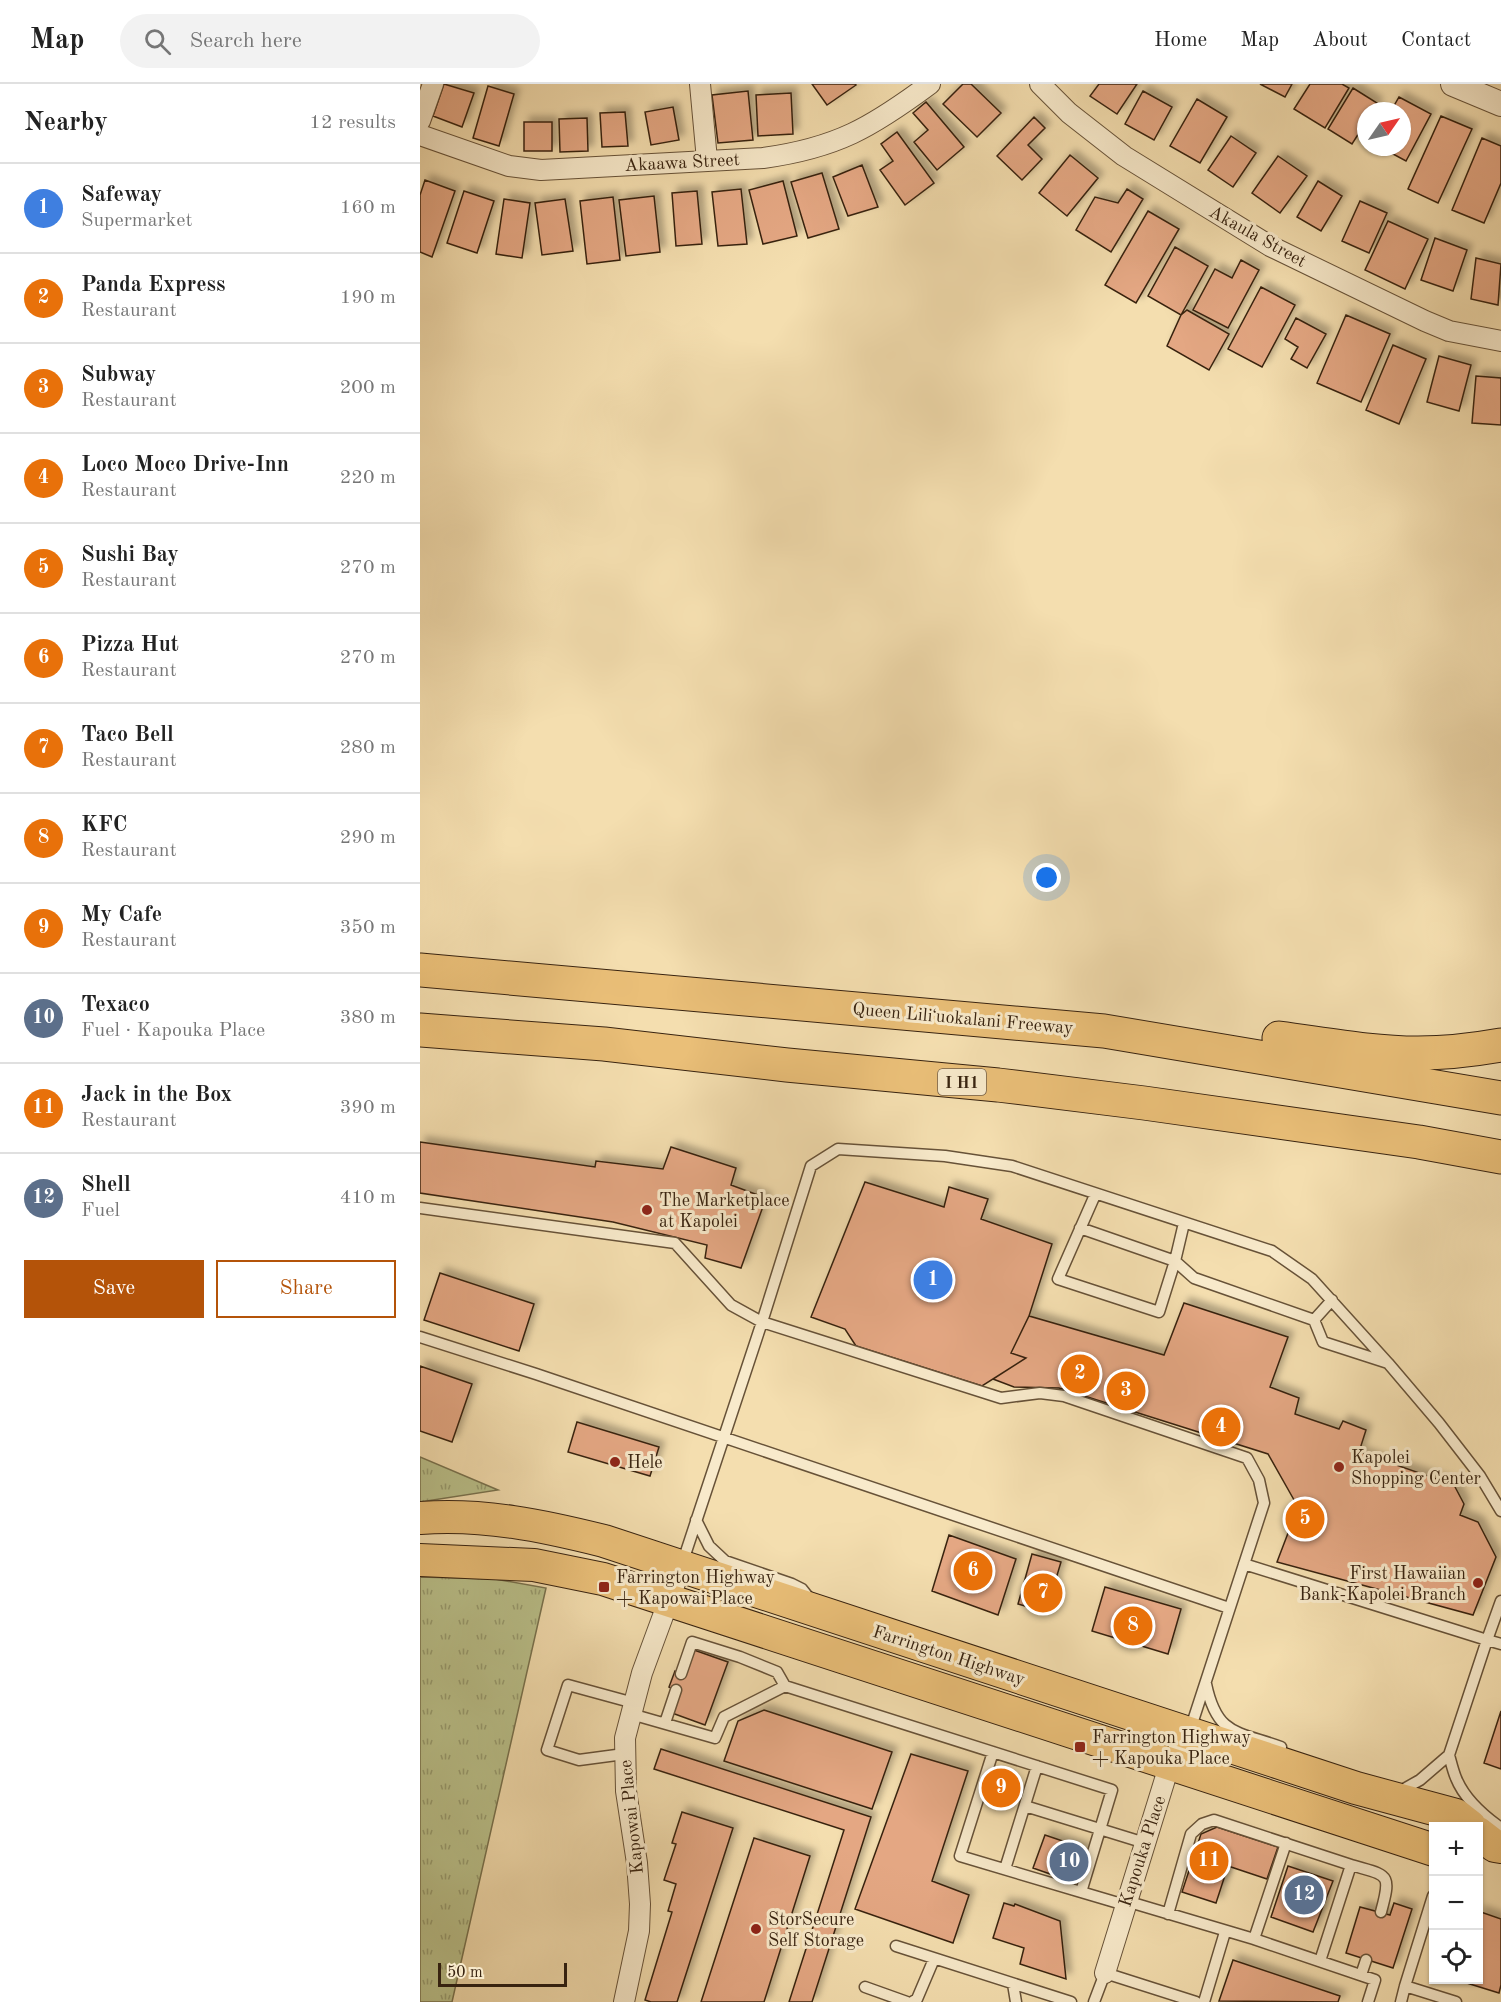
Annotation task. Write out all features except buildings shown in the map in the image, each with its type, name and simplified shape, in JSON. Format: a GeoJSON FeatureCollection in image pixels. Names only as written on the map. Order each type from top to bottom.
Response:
{"type":"FeatureCollection","features":[{"type":"Feature","properties":{"kind":"highway"},"geometry":{"type":"LineString","coordinates":[[420,958],[600,986]]}},
{"type":"Feature","properties":{"kind":"highway","name":"Queen Liliʻuokalani Freeway"},"geometry":{"type":"LineString","coordinates":[[420,970],[1104,1030],[1501,1098]]}},
{"type":"Feature","properties":{"kind":"highway"},"geometry":{"type":"LineString","coordinates":[[1104,1030],[1206,1029],[1364,1049],[1417,1053],[1465,1051],[1501,1045]]}},
{"type":"Feature","properties":{"kind":"highway","name":"I H1"},"geometry":{"type":"LineString","coordinates":[[420,1030],[604,1044],[787,1065],[998,1085],[1419,1142],[1501,1157]]}},
{"type":"Feature","properties":{"kind":"highway"},"geometry":{"type":"LineString","coordinates":[[420,1051],[592,1064],[787,1065]]}},
{"type":"Feature","properties":{"kind":"main road","name":"Farrington Highway"},"geometry":{"type":"LineString","coordinates":[[420,1518],[491,1518],[550,1528],[646,1553],[681,1567],[1189,1733],[1303,1763],[1388,1797],[1456,1815],[1464,1822]]}},
{"type":"Feature","properties":{"kind":"main road","name":"Farrington Highway"},"geometry":{"type":"LineString","coordinates":[[420,1560],[493,1562],[563,1570],[603,1579],[1429,1848]]}},
{"type":"Feature","properties":{"kind":"street"},"geometry":{"type":"LineString","coordinates":[[420,121],[432,84]]}},
{"type":"Feature","properties":{"kind":"street"},"geometry":{"type":"LineString","coordinates":[[700,84],[707,160]]}},
{"type":"Feature","properties":{"kind":"street","name":"Akaawa Street"},"geometry":{"type":"LineString","coordinates":[[420,135],[509,166],[525,169],[763,158],[793,154],[850,136],[876,122],[930,84]]}},
{"type":"Feature","properties":{"kind":"street","name":"Akaula Street"},"geometry":{"type":"LineString","coordinates":[[1040,84],[1069,113],[1124,156],[1270,246],[1425,321],[1458,333],[1501,341]]}},
{"type":"Feature","properties":{"kind":"street"},"geometry":{"type":"LineString","coordinates":[[1453,84],[1501,104]]}},
{"type":"Feature","properties":{"kind":"street","name":"Kapowai Place"},"geometry":{"type":"LineString","coordinates":[[624,2002],[639,1931],[640,1904],[637,1863],[626,1791],[625,1738],[642,1673],[681,1567]]}},
{"type":"Feature","properties":{"kind":"street","name":"Kapouka Place"},"geometry":{"type":"LineString","coordinates":[[1105,1973],[1170,1763],[1189,1733]]}},
{"type":"Feature","properties":{"kind":"lane"},"geometry":{"type":"LineString","coordinates":[[681,1567],[811,1166],[838,1149],[945,1156],[1012,1166],[1272,1251],[1311,1280],[1332,1300],[1388,1363],[1480,1476],[1501,1511]]}},
{"type":"Feature","properties":{"kind":"lane"},"geometry":{"type":"LineString","coordinates":[[1095,1195],[1058,1279],[1159,1311],[1184,1223]]}},
{"type":"Feature","properties":{"kind":"lane"},"geometry":{"type":"LineString","coordinates":[[420,1208],[675,1243],[731,1305],[762,1322],[1001,1398],[1040,1393],[1064,1396],[1247,1458],[1259,1480],[1264,1503],[1189,1733]]}},
{"type":"Feature","properties":{"kind":"lane"},"geometry":{"type":"LineString","coordinates":[[1080,1228],[1175,1261],[1194,1278],[1314,1320],[1323,1342],[1388,1363]]}},
{"type":"Feature","properties":{"kind":"lane"},"geometry":{"type":"LineString","coordinates":[[1314,1320],[1332,1300]]}},
{"type":"Feature","properties":{"kind":"lane"},"geometry":{"type":"LineString","coordinates":[[420,1337],[1229,1608]]}},
{"type":"Feature","properties":{"kind":"lane"},"geometry":{"type":"LineString","coordinates":[[696,1520],[710,1546],[725,1561],[802,1589],[821,1613]]}},
{"type":"Feature","properties":{"kind":"lane"},"geometry":{"type":"LineString","coordinates":[[1244,1564],[1501,1644]]}},
{"type":"Feature","properties":{"kind":"lane"},"geometry":{"type":"LineString","coordinates":[[1388,1797],[1420,1780],[1449,1755],[1501,1601]]}},
{"type":"Feature","properties":{"kind":"lane"},"geometry":{"type":"LineString","coordinates":[[681,1674],[692,1642],[740,1657],[777,1672],[785,1686],[1112,1790],[1081,1892]]}},
{"type":"Feature","properties":{"kind":"lane"},"geometry":{"type":"LineString","coordinates":[[1206,1684],[1210,1704],[1217,1718],[1226,1728],[1303,1763]]}},
{"type":"Feature","properties":{"kind":"lane"},"geometry":{"type":"LineString","coordinates":[[624,1754],[579,1760],[547,1750],[568,1685],[633,1708],[665,1723],[715,1738],[724,1717],[785,1686]]}},
{"type":"Feature","properties":{"kind":"lane"},"geometry":{"type":"LineString","coordinates":[[665,1723],[676,1690]]}},
{"type":"Feature","properties":{"kind":"lane"},"geometry":{"type":"LineString","coordinates":[[993,1752],[960,1856],[1254,1939],[1375,1980],[1368,2002]]}},
{"type":"Feature","properties":{"kind":"lane"},"geometry":{"type":"LineString","coordinates":[[1449,1755],[1455,1778],[1463,1791],[1487,1818],[1491,1840]]}},
{"type":"Feature","properties":{"kind":"lane"},"geometry":{"type":"LineString","coordinates":[[1005,1869],[1037,1766]]}},
{"type":"Feature","properties":{"kind":"lane"},"geometry":{"type":"LineString","coordinates":[[1025,1806],[1145,1843]]}},
{"type":"Feature","properties":{"kind":"lane"},"geometry":{"type":"LineString","coordinates":[[1168,1914],[1191,1834],[1202,1824],[1214,1820],[1381,1874],[1387,1880],[1388,1887],[1381,1912]]}},
{"type":"Feature","properties":{"kind":"lane"},"geometry":{"type":"LineString","coordinates":[[1254,1939],[1286,1843]]}},
{"type":"Feature","properties":{"kind":"lane"},"geometry":{"type":"LineString","coordinates":[[1320,1961],[1351,1865]]}},
{"type":"Feature","properties":{"kind":"lane"},"geometry":{"type":"LineString","coordinates":[[1401,2002],[1429,1909]]}},
{"type":"Feature","properties":{"kind":"lane"},"geometry":{"type":"LineString","coordinates":[[1204,2002],[1225,1932]]}},
{"type":"Feature","properties":{"kind":"lane"},"geometry":{"type":"LineString","coordinates":[[896,1946],[1071,2002]]}},
{"type":"Feature","properties":{"kind":"lane"},"geometry":{"type":"LineString","coordinates":[[912,2002],[917,1999],[934,1959]]}},
{"type":"Feature","properties":{"kind":"lane"},"geometry":{"type":"LineString","coordinates":[[1362,1976],[1366,1960]]}},
{"type":"Feature","properties":{"kind":"lane"},"geometry":{"type":"LineString","coordinates":[[1094,2002],[1105,1973],[1196,2002]]}},
{"type":"Feature","properties":{"kind":"lane"},"geometry":{"type":"LineString","coordinates":[[1013,1984],[1016,2002]]}},
{"type":"Feature","properties":{"kind":"lane"},"geometry":{"type":"LineString","coordinates":[[1405,1986],[1456,2002]]}},
{"type":"Feature","properties":{"kind":"lane"},"geometry":{"type":"LineString","coordinates":[[864,1987],[907,2002]]}},
{"type":"Feature","properties":{"kind":"green space"},"geometry":{"type":"Polygon","coordinates":[[[420,1457],[498,1490],[420,1502],[420,1457]]]}},
{"type":"Feature","properties":{"kind":"green space"},"geometry":{"type":"Polygon","coordinates":[[[420,1577],[495,1579],[546,1588],[452,2002],[420,2002],[420,1577]]]}},
{"type":"Feature","properties":{"kind":"place","name":"The Marketplace at Kapolei"},"geometry":{"type":"Point","coordinates":[647,1210]}},
{"type":"Feature","properties":{"kind":"place","name":"Safeway"},"geometry":{"type":"Point","coordinates":[933,1280]}},
{"type":"Feature","properties":{"kind":"place","name":"Panda Express"},"geometry":{"type":"Point","coordinates":[1080,1374]}},
{"type":"Feature","properties":{"kind":"place","name":"Subway"},"geometry":{"type":"Point","coordinates":[1126,1391]}},
{"type":"Feature","properties":{"kind":"place","name":"Loco Moco Drive-Inn"},"geometry":{"type":"Point","coordinates":[1221,1427]}},
{"type":"Feature","properties":{"kind":"place","name":"Hele"},"geometry":{"type":"Point","coordinates":[615,1462]}},
{"type":"Feature","properties":{"kind":"place","name":"Kapolei Shopping Center"},"geometry":{"type":"Point","coordinates":[1339,1467]}},
{"type":"Feature","properties":{"kind":"place","name":"Sushi Bay"},"geometry":{"type":"Point","coordinates":[1305,1519]}},
{"type":"Feature","properties":{"kind":"place","name":"Pizza Hut"},"geometry":{"type":"Point","coordinates":[973,1571]}},
{"type":"Feature","properties":{"kind":"place","name":"First Hawaiian Bank-Kapolei Branch"},"geometry":{"type":"Point","coordinates":[1478,1583]}},
{"type":"Feature","properties":{"kind":"place","name":"Farrington Highway + Kapowai Place"},"geometry":{"type":"Point","coordinates":[604,1587]}},
{"type":"Feature","properties":{"kind":"place","name":"Taco Bell"},"geometry":{"type":"Point","coordinates":[1043,1593]}},
{"type":"Feature","properties":{"kind":"place","name":"KFC"},"geometry":{"type":"Point","coordinates":[1133,1626]}},
{"type":"Feature","properties":{"kind":"place","name":"Farrington Highway + Kapouka Place"},"geometry":{"type":"Point","coordinates":[1080,1747]}},
{"type":"Feature","properties":{"kind":"place","name":"My Cafe"},"geometry":{"type":"Point","coordinates":[1001,1788]}},
{"type":"Feature","properties":{"kind":"place","name":"Jack in the Box"},"geometry":{"type":"Point","coordinates":[1209,1861]}},
{"type":"Feature","properties":{"kind":"place","name":"Texaco"},"geometry":{"type":"Point","coordinates":[1069,1862]}},
{"type":"Feature","properties":{"kind":"place","name":"Shell"},"geometry":{"type":"Point","coordinates":[1304,1895]}},
{"type":"Feature","properties":{"kind":"place","name":"StorSecure Self Storage"},"geometry":{"type":"Point","coordinates":[756,1929]}}]}
